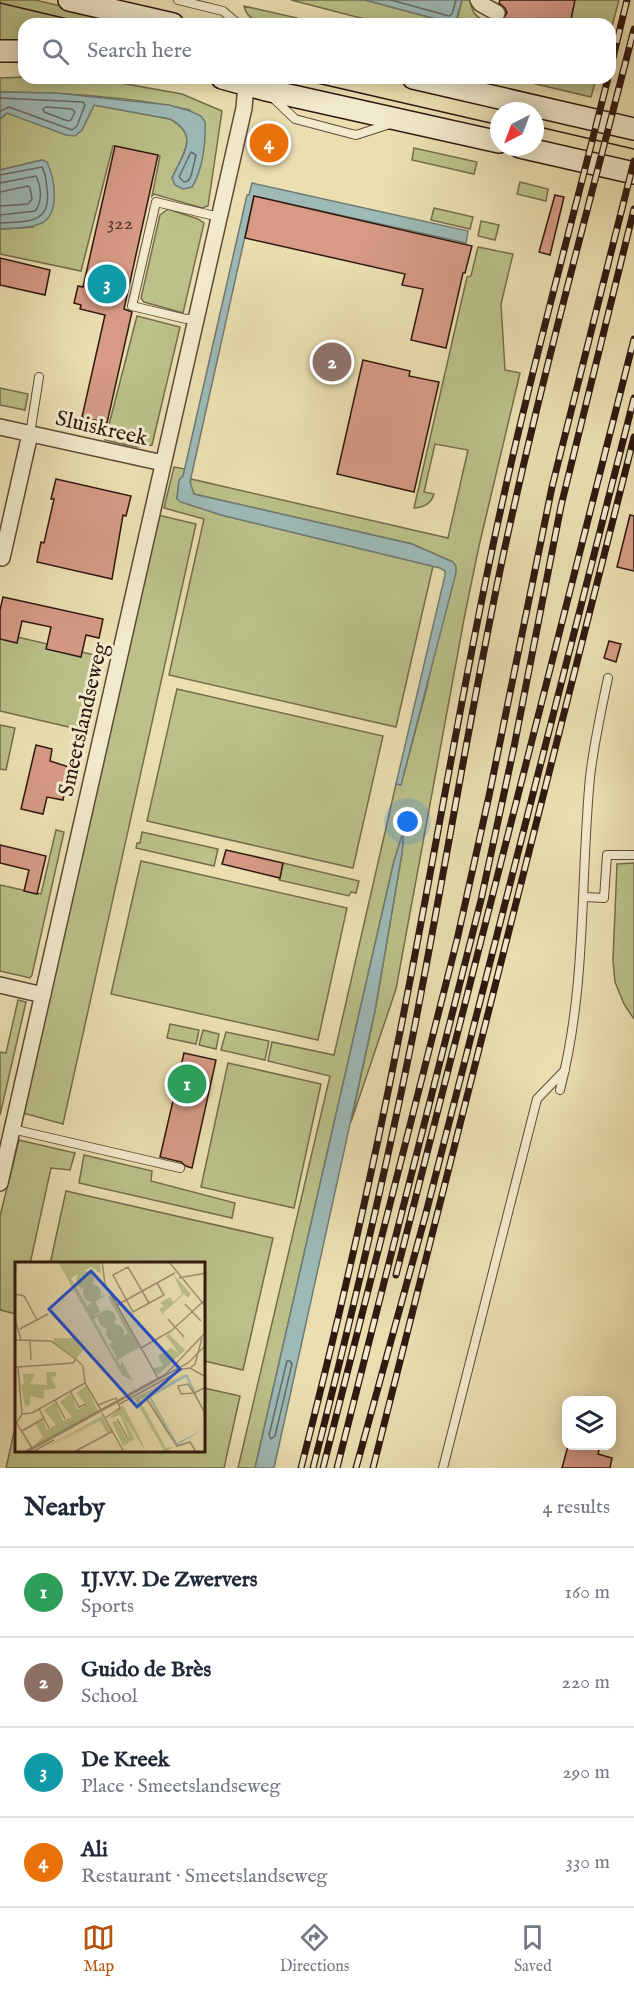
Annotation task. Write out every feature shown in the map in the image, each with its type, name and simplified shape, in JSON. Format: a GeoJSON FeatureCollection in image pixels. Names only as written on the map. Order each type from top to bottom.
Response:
{"type":"FeatureCollection","features":[{"type":"Feature","properties":{"kind":"main road"},"geometry":{"type":"LineString","coordinates":[[69,0],[114,7],[152,18]]}},
{"type":"Feature","properties":{"kind":"main road"},"geometry":{"type":"LineString","coordinates":[[0,51],[18,51]]}},
{"type":"Feature","properties":{"kind":"main road"},"geometry":{"type":"LineString","coordinates":[[242,84],[490,140]]}},
{"type":"Feature","properties":{"kind":"main road"},"geometry":{"type":"LineString","coordinates":[[439,84],[634,129]]}},
{"type":"Feature","properties":{"kind":"main road"},"geometry":{"type":"LineString","coordinates":[[544,152],[634,173]]}},
{"type":"Feature","properties":{"kind":"street"},"geometry":{"type":"LineString","coordinates":[[478,0],[481,4],[495,5]]}},
{"type":"Feature","properties":{"kind":"street","name":"Smeetslandseweg"},"geometry":{"type":"LineString","coordinates":[[0,1183],[244,108],[256,88]]}},
{"type":"Feature","properties":{"kind":"street","name":"Sluiskreek"},"geometry":{"type":"LineString","coordinates":[[0,427],[163,463]]}},
{"type":"Feature","properties":{"kind":"street","name":"Sluiskreek"},"geometry":{"type":"LineString","coordinates":[[2,558],[30,434]]}},
{"type":"Feature","properties":{"kind":"street"},"geometry":{"type":"LineString","coordinates":[[0,985],[43,995]]}},
{"type":"Feature","properties":{"kind":"lane"},"geometry":{"type":"LineString","coordinates":[[178,0],[223,11],[231,18]]}},
{"type":"Feature","properties":{"kind":"lane"},"geometry":{"type":"LineString","coordinates":[[196,318],[186,319],[132,306],[156,202],[219,217]]}},
{"type":"Feature","properties":{"kind":"lane"},"geometry":{"type":"LineString","coordinates":[[30,434],[39,377]]}},
{"type":"Feature","properties":{"kind":"lane"},"geometry":{"type":"LineString","coordinates":[[560,1090],[580,979],[590,776],[608,678]]}},
{"type":"Feature","properties":{"kind":"lane"},"geometry":{"type":"LineString","coordinates":[[584,897],[604,898],[607,855],[634,855]]}},
{"type":"Feature","properties":{"kind":"lane"},"geometry":{"type":"LineString","coordinates":[[443,1468],[537,1099],[565,1070]]}},
{"type":"Feature","properties":{"kind":"lane"},"geometry":{"type":"LineString","coordinates":[[12,1129],[180,1168]]}},
{"type":"Feature","properties":{"kind":"green space"},"geometry":{"type":"Polygon","coordinates":[[[0,0],[35,0],[112,18],[18,18],[18,45],[0,46],[0,0]]]}},
{"type":"Feature","properties":{"kind":"green space"},"geometry":{"type":"Polygon","coordinates":[[[291,0],[365,0],[432,18],[361,18],[291,0]]]}},
{"type":"Feature","properties":{"kind":"green space"},"geometry":{"type":"Polygon","coordinates":[[[462,0],[470,0],[479,18],[458,18],[462,0]]]}},
{"type":"Feature","properties":{"kind":"green space"},"geometry":{"type":"Polygon","coordinates":[[[575,0],[619,0],[614,18],[571,18],[575,0]]]}},
{"type":"Feature","properties":{"kind":"green space"},"geometry":{"type":"Polygon","coordinates":[[[244,6],[297,18],[251,18],[244,6]]]}},
{"type":"Feature","properties":{"kind":"green space"},"geometry":{"type":"Polygon","coordinates":[[[18,77],[18,84],[126,84],[182,94],[222,111],[208,206],[202,208],[154,194],[152,196],[160,156],[113,146],[81,271],[0,254],[0,229],[33,227],[42,160],[0,170],[0,119],[7,113],[82,130],[94,105],[170,119],[179,125],[187,138],[184,153],[172,178],[192,187],[190,110],[120,98],[0,92],[0,78],[18,77]]]}},
{"type":"Feature","properties":{"kind":"green space"},"geometry":{"type":"Polygon","coordinates":[[[536,84],[595,84],[591,97],[536,84]]]}},
{"type":"Feature","properties":{"kind":"green space"},"geometry":{"type":"Polygon","coordinates":[[[414,148],[477,162],[474,174],[412,160],[414,148]]]}},
{"type":"Feature","properties":{"kind":"green space"},"geometry":{"type":"Polygon","coordinates":[[[520,182],[548,189],[546,201],[517,194],[520,182]]]}},
{"type":"Feature","properties":{"kind":"green space"},"geometry":{"type":"Polygon","coordinates":[[[434,208],[473,217],[470,229],[431,220],[434,208]]]}},
{"type":"Feature","properties":{"kind":"green space"},"geometry":{"type":"Polygon","coordinates":[[[168,209],[204,223],[183,313],[144,302],[141,298],[160,215],[168,209]]]}},
{"type":"Feature","properties":{"kind":"green space"},"geometry":{"type":"Polygon","coordinates":[[[481,221],[499,225],[495,240],[478,236],[481,221]]]}},
{"type":"Feature","properties":{"kind":"green space"},"geometry":{"type":"Polygon","coordinates":[[[478,247],[513,254],[501,304],[505,370],[520,373],[465,614],[396,989],[351,1122],[375,1011],[404,830],[394,861],[255,1468],[238,1468],[330,1076],[268,1061],[272,1042],[334,1055],[396,784],[401,785],[427,687],[453,562],[412,544],[194,494],[190,486],[191,479],[448,538],[468,450],[435,444],[424,492],[434,494],[427,504],[414,508],[467,277],[471,276],[478,247]]]}},
{"type":"Feature","properties":{"kind":"green space"},"geometry":{"type":"Polygon","coordinates":[[[137,316],[180,327],[152,445],[136,447],[105,440],[137,316]]]}},
{"type":"Feature","properties":{"kind":"green space"},"geometry":{"type":"Polygon","coordinates":[[[0,388],[28,394],[25,410],[0,405],[0,388]]]}},
{"type":"Feature","properties":{"kind":"green space"},"geometry":{"type":"Polygon","coordinates":[[[174,467],[185,469],[179,481],[177,499],[221,515],[433,566],[396,727],[169,675],[204,519],[164,508],[174,467]]]}},
{"type":"Feature","properties":{"kind":"green space"},"geometry":{"type":"Polygon","coordinates":[[[158,515],[196,524],[63,1124],[23,1113],[158,515]]]}},
{"type":"Feature","properties":{"kind":"green space"},"geometry":{"type":"Polygon","coordinates":[[[0,633],[103,657],[86,731],[0,711],[0,633]]]}},
{"type":"Feature","properties":{"kind":"green space"},"geometry":{"type":"Polygon","coordinates":[[[177,689],[383,736],[353,868],[147,821],[177,689]]]}},
{"type":"Feature","properties":{"kind":"green space"},"geometry":{"type":"Polygon","coordinates":[[[0,725],[15,728],[6,770],[0,769],[0,725]]]}},
{"type":"Feature","properties":{"kind":"green space"},"geometry":{"type":"Polygon","coordinates":[[[56,830],[64,832],[32,975],[30,978],[0,971],[0,885],[41,894],[56,830]]]}},
{"type":"Feature","properties":{"kind":"green space"},"geometry":{"type":"Polygon","coordinates":[[[142,832],[218,849],[214,866],[136,848],[137,843],[140,843],[142,832]]]}},
{"type":"Feature","properties":{"kind":"green space"},"geometry":{"type":"Polygon","coordinates":[[[141,861],[347,908],[318,1040],[111,994],[141,861]]]}},
{"type":"Feature","properties":{"kind":"green space"},"geometry":{"type":"Polygon","coordinates":[[[283,863],[359,881],[356,893],[351,892],[349,896],[279,880],[283,863]]]}},
{"type":"Feature","properties":{"kind":"green space"},"geometry":{"type":"Polygon","coordinates":[[[634,863],[634,1019],[624,1004],[615,982],[613,960],[617,864],[634,863]]]}},
{"type":"Feature","properties":{"kind":"green space"},"geometry":{"type":"Polygon","coordinates":[[[18,1000],[26,1002],[0,1115],[0,1052],[6,1053],[18,1000]]]}},
{"type":"Feature","properties":{"kind":"green space"},"geometry":{"type":"Polygon","coordinates":[[[170,1024],[199,1030],[196,1044],[167,1038],[170,1024]]]}},
{"type":"Feature","properties":{"kind":"green space"},"geometry":{"type":"Polygon","coordinates":[[[203,1030],[219,1034],[216,1049],[199,1045],[203,1030]]]}},
{"type":"Feature","properties":{"kind":"green space"},"geometry":{"type":"Polygon","coordinates":[[[226,1032],[269,1041],[265,1060],[221,1050],[226,1032]]]}},
{"type":"Feature","properties":{"kind":"green space"},"geometry":{"type":"Polygon","coordinates":[[[228,1063],[321,1084],[294,1208],[201,1187],[228,1063]]]}},
{"type":"Feature","properties":{"kind":"green space"},"geometry":{"type":"Polygon","coordinates":[[[19,1140],[75,1153],[70,1170],[51,1168],[30,1262],[15,1262],[15,1314],[0,1310],[0,1216],[19,1140]]]}},
{"type":"Feature","properties":{"kind":"green space"},"geometry":{"type":"Polygon","coordinates":[[[84,1155],[152,1171],[151,1181],[235,1203],[232,1218],[79,1183],[84,1155]]]}},
{"type":"Feature","properties":{"kind":"green space"},"geometry":{"type":"Polygon","coordinates":[[[66,1191],[273,1238],[243,1370],[206,1361],[206,1262],[50,1262],[66,1191]]]}},
{"type":"Feature","properties":{"kind":"green space"},"geometry":{"type":"Polygon","coordinates":[[[206,1388],[240,1396],[224,1468],[6,1468],[15,1428],[15,1453],[206,1453],[206,1388]]]}},
{"type":"Feature","properties":{"kind":"water"},"geometry":{"type":"Polygon","coordinates":[[[365,0],[462,0],[457,18],[432,18],[365,0]]]}},
{"type":"Feature","properties":{"kind":"water"},"geometry":{"type":"Polygon","coordinates":[[[0,92],[57,93],[169,105],[190,111],[201,116],[205,122],[203,155],[196,180],[192,187],[183,189],[175,185],[172,178],[184,153],[187,138],[179,125],[170,119],[94,105],[82,130],[75,136],[66,135],[7,113],[0,119],[0,92]]]}},
{"type":"Feature","properties":{"kind":"water"},"geometry":{"type":"Polygon","coordinates":[[[42,160],[47,162],[54,185],[54,203],[48,218],[32,226],[0,229],[0,170],[42,160]]]}},
{"type":"Feature","properties":{"kind":"water"},"geometry":{"type":"Polygon","coordinates":[[[252,183],[468,231],[466,243],[254,196],[190,482],[194,494],[412,544],[453,562],[456,566],[401,785],[396,784],[445,571],[221,515],[177,499],[179,480],[183,476],[247,195],[249,195],[252,183]]]}},
{"type":"Feature","properties":{"kind":"water"},"geometry":{"type":"Polygon","coordinates":[[[404,829],[402,853],[375,1011],[274,1468],[255,1468],[394,861],[404,829]]]}},
{"type":"Feature","properties":{"kind":"building"},"geometry":{"type":"Polygon","coordinates":[[[500,0],[575,0],[571,18],[504,18],[507,13],[499,3],[500,0]]]}},
{"type":"Feature","properties":{"kind":"building"},"geometry":{"type":"Polygon","coordinates":[[[115,146],[158,155],[124,309],[132,312],[107,423],[82,417],[105,315],[80,309],[81,305],[74,303],[78,286],[83,287],[115,146]]]}},
{"type":"Feature","properties":{"kind":"building"},"geometry":{"type":"Polygon","coordinates":[[[555,195],[564,197],[550,255],[539,252],[555,195]]]}},
{"type":"Feature","properties":{"kind":"building"},"geometry":{"type":"Polygon","coordinates":[[[254,196],[472,246],[465,273],[463,273],[446,348],[411,340],[423,289],[402,285],[405,274],[245,238],[254,196]]]}},
{"type":"Feature","properties":{"kind":"building"},"geometry":{"type":"Polygon","coordinates":[[[0,258],[50,270],[45,295],[0,285],[0,258]]]}},
{"type":"Feature","properties":{"kind":"building"},"geometry":{"type":"Polygon","coordinates":[[[363,360],[410,371],[409,376],[439,382],[414,492],[337,474],[363,360]]]}},
{"type":"Feature","properties":{"kind":"building"},"geometry":{"type":"Polygon","coordinates":[[[56,479],[131,496],[126,516],[123,515],[112,579],[37,562],[41,542],[44,543],[56,479]]]}},
{"type":"Feature","properties":{"kind":"building"},"geometry":{"type":"Polygon","coordinates":[[[630,515],[634,516],[634,571],[617,567],[630,515]]]}},
{"type":"Feature","properties":{"kind":"building"},"geometry":{"type":"Polygon","coordinates":[[[3,597],[103,619],[99,638],[86,635],[81,657],[46,649],[51,627],[22,621],[17,643],[0,639],[0,610],[3,597]]]}},
{"type":"Feature","properties":{"kind":"building"},"geometry":{"type":"Polygon","coordinates":[[[609,641],[621,644],[616,662],[604,658],[609,641]]]}},
{"type":"Feature","properties":{"kind":"building"},"geometry":{"type":"Polygon","coordinates":[[[36,745],[52,749],[50,761],[69,767],[63,800],[47,797],[43,814],[21,809],[36,745]]]}},
{"type":"Feature","properties":{"kind":"building"},"geometry":{"type":"Polygon","coordinates":[[[0,845],[46,856],[37,894],[24,891],[29,870],[0,863],[0,845]]]}},
{"type":"Feature","properties":{"kind":"building"},"geometry":{"type":"Polygon","coordinates":[[[226,850],[283,863],[280,878],[222,864],[226,850]]]}},
{"type":"Feature","properties":{"kind":"building"},"geometry":{"type":"Polygon","coordinates":[[[184,1053],[216,1060],[192,1168],[181,1162],[160,1157],[184,1053]]]}},
{"type":"Feature","properties":{"kind":"building"},"geometry":{"type":"Polygon","coordinates":[[[567,1450],[599,1450],[598,1454],[612,1458],[610,1468],[562,1468],[567,1450]]]}},
{"type":"Feature","properties":{"kind":"tram line"},"geometry":{"type":"LineString","coordinates":[[0,3],[64,18]]}},
{"type":"Feature","properties":{"kind":"tram line"},"geometry":{"type":"LineString","coordinates":[[321,84],[490,123]]}},
{"type":"Feature","properties":{"kind":"tram line"},"geometry":{"type":"LineString","coordinates":[[544,128],[634,149]]}},
{"type":"Feature","properties":{"kind":"railway"},"geometry":{"type":"LineString","coordinates":[[616,45],[627,0]]}},
{"type":"Feature","properties":{"kind":"railway"},"geometry":{"type":"LineString","coordinates":[[313,1468],[366,1252],[402,1089],[502,561],[549,361],[634,29]]}},
{"type":"Feature","properties":{"kind":"railway"},"geometry":{"type":"LineString","coordinates":[[301,1468],[342,1301],[379,1134],[468,668],[505,491],[606,84]]}},
{"type":"Feature","properties":{"kind":"railway"},"geometry":{"type":"LineString","coordinates":[[323,1468],[457,940],[552,487],[634,161]]}},
{"type":"Feature","properties":{"kind":"railway"},"geometry":{"type":"LineString","coordinates":[[337,1468],[481,900],[514,747],[561,506],[634,209]]}},
{"type":"Feature","properties":{"kind":"railway"},"geometry":{"type":"LineString","coordinates":[[396,1275],[634,339]]}},
{"type":"Feature","properties":{"kind":"railway"},"geometry":{"type":"LineString","coordinates":[[356,1468],[425,1217],[634,398]]}},
{"type":"Feature","properties":{"kind":"railway"},"geometry":{"type":"LineString","coordinates":[[373,1468],[634,437]]}},
{"type":"Feature","properties":{"kind":"place","name":"Ali"},"geometry":{"type":"Point","coordinates":[269,143]}},
{"type":"Feature","properties":{"kind":"place","name":"De Kreek"},"geometry":{"type":"Point","coordinates":[107,284]}},
{"type":"Feature","properties":{"kind":"place","name":"Guido de Brès"},"geometry":{"type":"Point","coordinates":[332,362]}},
{"type":"Feature","properties":{"kind":"place","name":"IJ.V.V. De Zwervers"},"geometry":{"type":"Point","coordinates":[187,1084]}}]}
